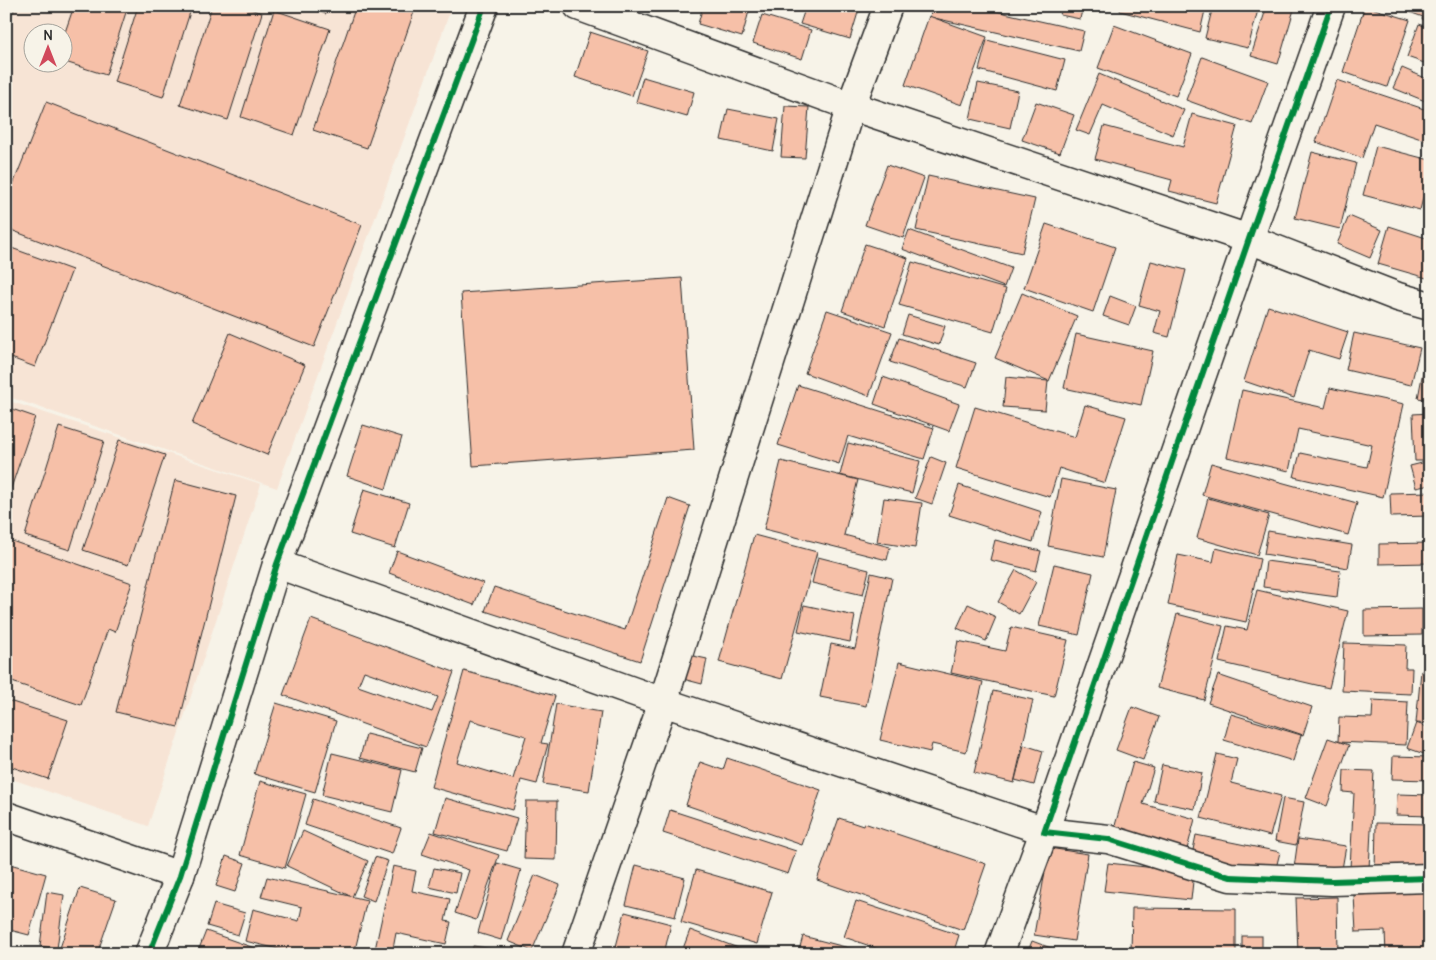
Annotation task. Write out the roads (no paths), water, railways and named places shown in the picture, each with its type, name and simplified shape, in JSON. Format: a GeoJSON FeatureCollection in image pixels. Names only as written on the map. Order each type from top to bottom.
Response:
{"type":"FeatureCollection","features":[{"type":"Feature","properties":{"kind":"street"},"geometry":{"type":"LineString","coordinates":[[149,954],[180,876],[277,564],[484,6]]}},
{"type":"Feature","properties":{"kind":"street"},"geometry":{"type":"LineString","coordinates":[[578,6],[851,106],[1249,239],[1398,297],[1430,306]]}},
{"type":"Feature","properties":{"kind":"street"},"geometry":{"type":"LineString","coordinates":[[576,954],[663,702],[851,106],[888,6]]}},
{"type":"Feature","properties":{"kind":"street"},"geometry":{"type":"LineString","coordinates":[[999,954],[1044,832],[1331,6]]}},
{"type":"Feature","properties":{"kind":"street"},"geometry":{"type":"LineString","coordinates":[[277,564],[663,702],[1034,826],[1044,832],[1108,839],[1230,877],[1332,881],[1430,878]]}},
{"type":"Feature","properties":{"kind":"street"},"geometry":{"type":"LineString","coordinates":[[6,816],[180,876]]}}]}
